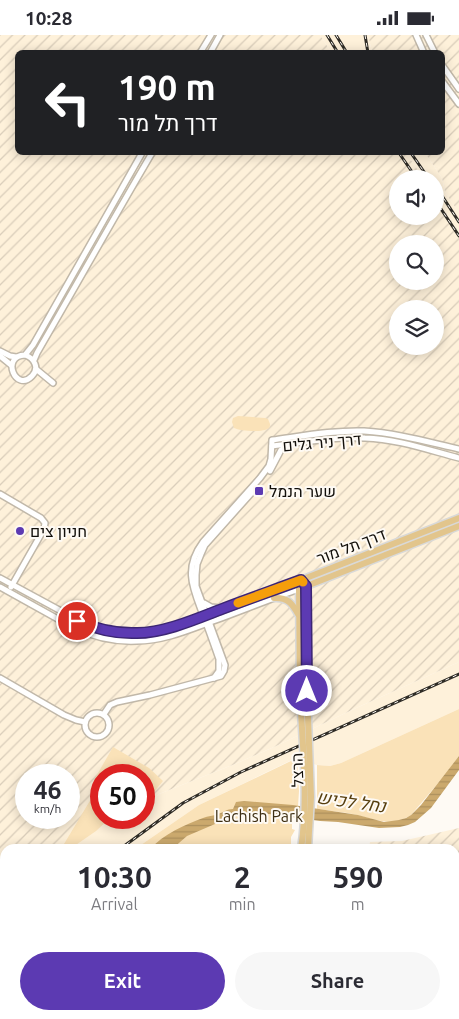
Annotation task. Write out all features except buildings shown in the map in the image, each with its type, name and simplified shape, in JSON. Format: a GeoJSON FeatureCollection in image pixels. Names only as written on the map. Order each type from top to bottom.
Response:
{"type":"FeatureCollection","features":[{"type":"Feature","properties":{"kind":"main road","name":"דרך תל מור"},"geometry":{"type":"LineString","coordinates":[[301,580],[459,518]]}},
{"type":"Feature","properties":{"kind":"main road","name":"דרך תל מור"},"geometry":{"type":"LineString","coordinates":[[299,589],[459,527]]}},
{"type":"Feature","properties":{"kind":"main road"},"geometry":{"type":"LineString","coordinates":[[301,580],[306,586],[303,691]]}},
{"type":"Feature","properties":{"kind":"main road"},"geometry":{"type":"LineString","coordinates":[[301,580],[299,616],[303,691]]}},
{"type":"Feature","properties":{"kind":"main road"},"geometry":{"type":"LineString","coordinates":[[274,598],[287,599],[299,616]]}},
{"type":"Feature","properties":{"kind":"main road","name":"הרצל"},"geometry":{"type":"LineString","coordinates":[[302,844],[304,820],[303,691]]}},
{"type":"Feature","properties":{"kind":"main road","name":"הרצל"},"geometry":{"type":"LineString","coordinates":[[303,691],[312,797],[308,844]]}},
{"type":"Feature","properties":{"kind":"street"},"geometry":{"type":"LineString","coordinates":[[202,50],[211,35]]}},
{"type":"Feature","properties":{"kind":"street"},"geometry":{"type":"LineString","coordinates":[[212,50],[220,35]]}},
{"type":"Feature","properties":{"kind":"street"},"geometry":{"type":"LineString","coordinates":[[416,35],[423,50]]}},
{"type":"Feature","properties":{"kind":"street"},"geometry":{"type":"LineString","coordinates":[[426,35],[434,50]]}},
{"type":"Feature","properties":{"kind":"street"},"geometry":{"type":"LineString","coordinates":[[445,69],[459,89]]}},
{"type":"Feature","properties":{"kind":"street"},"geometry":{"type":"LineString","coordinates":[[445,85],[459,104]]}},
{"type":"Feature","properties":{"kind":"street"},"geometry":{"type":"LineString","coordinates":[[0,351],[16,357],[25,355],[33,345],[141,155]]}},
{"type":"Feature","properties":{"kind":"street"},"geometry":{"type":"LineString","coordinates":[[34,360],[151,155]]}},
{"type":"Feature","properties":{"kind":"street"},"geometry":{"type":"LineString","coordinates":[[0,356],[10,365],[11,373],[14,376],[19,380],[27,380],[33,376],[36,365],[34,360],[25,355]]}},
{"type":"Feature","properties":{"kind":"street"},"geometry":{"type":"LineString","coordinates":[[10,365],[16,357]]}},
{"type":"Feature","properties":{"kind":"street"},"geometry":{"type":"LineString","coordinates":[[36,369],[53,383]]}},
{"type":"Feature","properties":{"kind":"street","name":"דרך ניר גלים"},"geometry":{"type":"LineString","coordinates":[[459,449],[386,433],[363,431],[274,439],[274,446],[345,438],[386,440],[459,458]]}},
{"type":"Feature","properties":{"kind":"street"},"geometry":{"type":"LineString","coordinates":[[104,714],[110,705],[117,702],[221,676],[225,665],[200,601],[196,586],[197,564],[203,548],[267,475],[281,450],[290,444]]}},
{"type":"Feature","properties":{"kind":"street"},"geometry":{"type":"LineString","coordinates":[[274,446],[276,460]]}},
{"type":"Feature","properties":{"kind":"street"},"geometry":{"type":"LineString","coordinates":[[224,608],[211,607],[200,601],[192,584],[193,562],[203,542],[269,466],[274,446]]}},
{"type":"Feature","properties":{"kind":"street"},"geometry":{"type":"LineString","coordinates":[[0,494],[41,517],[45,523],[44,529],[8,592]]}},
{"type":"Feature","properties":{"kind":"street","name":"דרך תל מור"},"geometry":{"type":"LineString","coordinates":[[0,578],[77,621],[92,627],[138,633],[166,629],[301,580]]}},
{"type":"Feature","properties":{"kind":"street","name":"דרך תל מור"},"geometry":{"type":"LineString","coordinates":[[0,587],[74,628],[104,638],[128,641],[156,639],[195,628],[299,589]]}},
{"type":"Feature","properties":{"kind":"street"},"geometry":{"type":"LineString","coordinates":[[189,621],[196,614],[200,601]]}},
{"type":"Feature","properties":{"kind":"street"},"geometry":{"type":"LineString","coordinates":[[212,634],[221,618]]}},
{"type":"Feature","properties":{"kind":"street"},"geometry":{"type":"LineString","coordinates":[[195,628],[212,634]]}},
{"type":"Feature","properties":{"kind":"street"},"geometry":{"type":"LineString","coordinates":[[0,678],[70,718],[85,722]]}},
{"type":"Feature","properties":{"kind":"street"},"geometry":{"type":"LineString","coordinates":[[100,712],[104,714],[110,723],[108,731],[97,737],[91,735],[86,729],[85,722],[92,713],[100,712]]}},
{"type":"Feature","properties":{"kind":"shaded area"},"geometry":{"type":"Polygon","coordinates":[[[0,35],[320,35],[330,50],[15,50],[15,155],[407,155],[418,170],[389,170],[389,225],[444,225],[444,210],[459,232],[459,662],[235,764],[159,794],[155,798],[155,764],[90,764],[90,829],[95,829],[83,834],[70,844],[0,844],[0,35]]]}},
{"type":"Feature","properties":{"kind":"shaded area"},"geometry":{"type":"Polygon","coordinates":[[[320,35],[368,35],[372,50],[337,49],[330,50],[320,35]]]}},
{"type":"Feature","properties":{"kind":"shaded area"},"geometry":{"type":"Polygon","coordinates":[[[368,35],[459,35],[459,213],[445,192],[444,170],[437,170],[426,155],[445,155],[445,50],[372,50],[368,35]]]}},
{"type":"Feature","properties":{"kind":"shaded area"},"geometry":{"type":"Polygon","coordinates":[[[407,155],[426,155],[437,170],[418,170],[407,155]]]}},
{"type":"Feature","properties":{"kind":"shaded area"},"geometry":{"type":"Polygon","coordinates":[[[444,187],[459,213],[459,232],[444,210],[444,187]]]}},
{"type":"Feature","properties":{"kind":"shaded area"},"geometry":{"type":"Polygon","coordinates":[[[459,662],[459,709],[341,763],[330,766],[317,765],[294,759],[199,805],[142,844],[70,844],[83,834],[95,829],[155,829],[155,798],[159,794],[274,747],[459,662]]]}},
{"type":"Feature","properties":{"kind":"shaded area"},"geometry":{"type":"Polygon","coordinates":[[[459,756],[459,770],[431,808],[415,822],[408,825],[379,828],[254,812],[229,816],[222,821],[187,836],[178,844],[156,844],[168,834],[182,827],[205,817],[233,809],[236,802],[293,805],[358,815],[384,822],[406,818],[421,805],[459,756]]]}},
{"type":"Feature","properties":{"kind":"shaded area"},"geometry":{"type":"Polygon","coordinates":[[[459,828],[459,844],[370,844],[370,842],[402,841],[459,828]]]}},
{"type":"Feature","properties":{"kind":"green space"},"geometry":{"type":"Polygon","coordinates":[[[238,416],[268,419],[270,427],[266,430],[257,431],[234,428],[233,418],[238,416]]]}},
{"type":"Feature","properties":{"kind":"green space"},"geometry":{"type":"Polygon","coordinates":[[[459,709],[459,756],[411,815],[391,822],[317,809],[317,765],[330,766],[341,763],[459,709]]]}},
{"type":"Feature","properties":{"kind":"green space"},"geometry":{"type":"Polygon","coordinates":[[[113,747],[142,764],[103,764],[113,747]]]}},
{"type":"Feature","properties":{"kind":"green space","name":"Lachish Park"},"geometry":{"type":"Polygon","coordinates":[[[297,759],[298,806],[292,806],[292,829],[295,830],[291,837],[291,844],[142,844],[199,805],[297,759]]]}},
{"type":"Feature","properties":{"kind":"green space"},"geometry":{"type":"Polygon","coordinates":[[[155,774],[163,781],[155,791],[155,774]]]}},
{"type":"Feature","properties":{"kind":"green space"},"geometry":{"type":"Polygon","coordinates":[[[90,801],[90,829],[98,829],[77,844],[64,844],[73,829],[80,829],[80,817],[90,801]]]}},
{"type":"Feature","properties":{"kind":"railway"},"geometry":{"type":"LineString","coordinates":[[327,35],[336,50]]}},
{"type":"Feature","properties":{"kind":"railway"},"geometry":{"type":"LineString","coordinates":[[336,35],[345,50]]}},
{"type":"Feature","properties":{"kind":"railway"},"geometry":{"type":"LineString","coordinates":[[365,35],[368,50]]}},
{"type":"Feature","properties":{"kind":"railway"},"geometry":{"type":"LineString","coordinates":[[400,155],[411,170]]}},
{"type":"Feature","properties":{"kind":"railway"},"geometry":{"type":"LineString","coordinates":[[412,155],[423,170]]}},
{"type":"Feature","properties":{"kind":"railway"},"geometry":{"type":"LineString","coordinates":[[444,199],[459,222]]}},
{"type":"Feature","properties":{"kind":"railway"},"geometry":{"type":"LineString","coordinates":[[444,214],[459,236]]}},
{"type":"Feature","properties":{"kind":"railway"},"geometry":{"type":"LineString","coordinates":[[127,844],[183,803],[241,772],[459,674]]}},
{"type":"Feature","properties":{"kind":"slow traffic"},"geometry":{"type":"LineString","coordinates":[[238,603],[301,580],[303,582]]}},
{"type":"Feature","properties":{"kind":"place","name":"שער הנמל"},"geometry":{"type":"Point","coordinates":[259,491]}},
{"type":"Feature","properties":{"kind":"place","name":"חניון צים"},"geometry":{"type":"Point","coordinates":[20,531]}},
{"type":"Feature","properties":{"kind":"route"},"geometry":{"type":"LineString","coordinates":[[77,621],[92,627],[117,632],[138,633],[166,629],[301,580],[306,586],[307,691]]}},
{"type":"Feature","properties":{"kind":"water label","name":"נחל לכיש"},"geometry":{"type":"Point","coordinates":[351,802]}}]}
